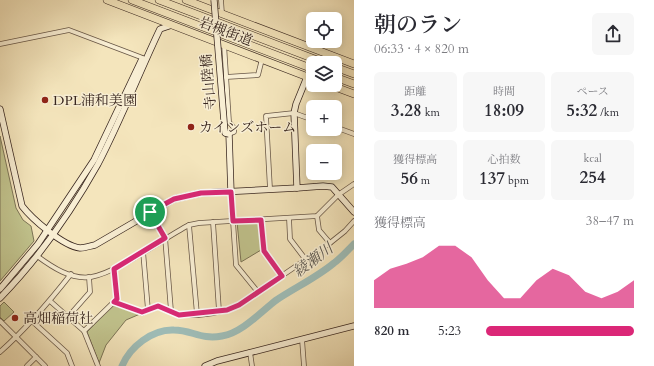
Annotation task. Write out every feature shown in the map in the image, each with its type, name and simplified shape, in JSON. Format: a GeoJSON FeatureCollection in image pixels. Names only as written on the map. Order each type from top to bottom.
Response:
{"type":"FeatureCollection","features":[{"type":"Feature","properties":{"kind":"highway","name":"岩槻街道"},"geometry":{"type":"LineString","coordinates":[[108,0],[306,76]]}},
{"type":"Feature","properties":{"kind":"highway"},"geometry":{"type":"LineString","coordinates":[[132,0],[306,65]]}},
{"type":"Feature","properties":{"kind":"highway"},"geometry":{"type":"LineString","coordinates":[[159,0],[307,56]]}},
{"type":"Feature","properties":{"kind":"highway","name":"岩槻街道"},"geometry":{"type":"LineString","coordinates":[[186,0],[354,64]]}},
{"type":"Feature","properties":{"kind":"highway"},"geometry":{"type":"LineString","coordinates":[[342,70],[354,74]]}},
{"type":"Feature","properties":{"kind":"highway"},"geometry":{"type":"LineString","coordinates":[[342,80],[354,84]]}},
{"type":"Feature","properties":{"kind":"highway"},"geometry":{"type":"LineString","coordinates":[[342,90],[354,94]]}},
{"type":"Feature","properties":{"kind":"street","name":"寺山陸橋"},"geometry":{"type":"LineString","coordinates":[[214,0],[225,133],[229,134]]}},
{"type":"Feature","properties":{"kind":"street"},"geometry":{"type":"LineString","coordinates":[[221,0],[222,14]]}},
{"type":"Feature","properties":{"kind":"street"},"geometry":{"type":"LineString","coordinates":[[0,289],[19,269],[48,230],[94,160],[157,28],[151,16]]}},
{"type":"Feature","properties":{"kind":"street"},"geometry":{"type":"LineString","coordinates":[[0,298],[54,234],[98,162],[160,29],[174,25]]}},
{"type":"Feature","properties":{"kind":"street"},"geometry":{"type":"LineString","coordinates":[[0,44],[69,30],[142,58]]}},
{"type":"Feature","properties":{"kind":"street"},"geometry":{"type":"LineString","coordinates":[[224,44],[229,122],[234,128],[234,132],[229,134],[236,265],[258,292]]}},
{"type":"Feature","properties":{"kind":"street"},"geometry":{"type":"LineString","coordinates":[[226,77],[258,75],[263,59]]}},
{"type":"Feature","properties":{"kind":"street"},"geometry":{"type":"LineString","coordinates":[[297,188],[294,113],[296,104],[306,85]]}},
{"type":"Feature","properties":{"kind":"street"},"geometry":{"type":"LineString","coordinates":[[0,109],[22,206],[30,216],[48,230],[69,244],[79,248],[95,245],[174,199],[201,193],[323,186],[332,188],[354,212]]}},
{"type":"Feature","properties":{"kind":"street"},"geometry":{"type":"LineString","coordinates":[[270,189],[266,116],[294,113],[306,117]]}},
{"type":"Feature","properties":{"kind":"street"},"geometry":{"type":"LineString","coordinates":[[342,130],[354,134]]}},
{"type":"Feature","properties":{"kind":"street"},"geometry":{"type":"LineString","coordinates":[[37,256],[54,269],[90,277],[114,269],[189,225],[213,222],[317,216],[338,195],[354,184]]}},
{"type":"Feature","properties":{"kind":"street"},"geometry":{"type":"LineString","coordinates":[[150,212],[165,238],[171,311]]}},
{"type":"Feature","properties":{"kind":"street"},"geometry":{"type":"LineString","coordinates":[[317,216],[319,230],[330,243]]}},
{"type":"Feature","properties":{"kind":"street"},"geometry":{"type":"LineString","coordinates":[[289,218],[290,239],[306,260]]}},
{"type":"Feature","properties":{"kind":"street"},"geometry":{"type":"LineString","coordinates":[[261,220],[264,251],[282,276]]}},
{"type":"Feature","properties":{"kind":"street"},"geometry":{"type":"LineString","coordinates":[[114,302],[142,312],[158,306],[179,315],[219,311],[239,305],[330,243],[345,231],[354,221]]}},
{"type":"Feature","properties":{"kind":"street"},"geometry":{"type":"LineString","coordinates":[[213,222],[219,311]]}},
{"type":"Feature","properties":{"kind":"street"},"geometry":{"type":"LineString","coordinates":[[189,225],[197,314]]}},
{"type":"Feature","properties":{"kind":"street"},"geometry":{"type":"LineString","coordinates":[[143,251],[148,310]]}},
{"type":"Feature","properties":{"kind":"street"},"geometry":{"type":"LineString","coordinates":[[84,331],[117,299],[114,269]]}},
{"type":"Feature","properties":{"kind":"street"},"geometry":{"type":"LineString","coordinates":[[0,352],[17,337],[50,302],[71,274]]}},
{"type":"Feature","properties":{"kind":"street"},"geometry":{"type":"LineString","coordinates":[[68,317],[90,292],[90,277]]}},
{"type":"Feature","properties":{"kind":"street"},"geometry":{"type":"LineString","coordinates":[[50,302],[84,331],[98,366]]}},
{"type":"Feature","properties":{"kind":"street"},"geometry":{"type":"LineString","coordinates":[[0,321],[45,366]]}},
{"type":"Feature","properties":{"kind":"street"},"geometry":{"type":"LineString","coordinates":[[32,321],[67,353],[72,366]]}},
{"type":"Feature","properties":{"kind":"street"},"geometry":{"type":"LineString","coordinates":[[205,366],[217,361],[302,338],[354,326]]}},
{"type":"Feature","properties":{"kind":"street"},"geometry":{"type":"LineString","coordinates":[[302,338],[304,366]]}},
{"type":"Feature","properties":{"kind":"street"},"geometry":{"type":"LineString","coordinates":[[250,352],[252,366]]}},
{"type":"Feature","properties":{"kind":"street"},"geometry":{"type":"LineString","coordinates":[[27,366],[36,357]]}},
{"type":"Feature","properties":{"kind":"green space"},"geometry":{"type":"Polygon","coordinates":[[[0,136],[16,208],[23,220],[31,226],[34,241],[0,281],[0,136]]]}},
{"type":"Feature","properties":{"kind":"green space"},"geometry":{"type":"Polygon","coordinates":[[[237,222],[259,222],[261,250],[241,262],[237,222]]]}},
{"type":"Feature","properties":{"kind":"green space"},"geometry":{"type":"Polygon","coordinates":[[[4,302],[14,312],[4,321],[0,317],[0,306],[4,302]]]}},
{"type":"Feature","properties":{"kind":"green space"},"geometry":{"type":"Polygon","coordinates":[[[112,305],[140,314],[126,320],[106,345],[99,363],[87,332],[112,305]]]}},
{"type":"Feature","properties":{"kind":"waterway","name":"綾瀬川"},"geometry":{"type":"LineString","coordinates":[[122,366],[130,352],[143,340],[166,330],[180,330],[208,337],[222,336],[236,331],[250,322],[275,301],[327,268],[339,259],[354,244]]}},
{"type":"Feature","properties":{"kind":"place","name":"DPL浦和美園"},"geometry":{"type":"Point","coordinates":[45,100]}},
{"type":"Feature","properties":{"kind":"place","name":"カインズホーム"},"geometry":{"type":"Point","coordinates":[191,127]}},
{"type":"Feature","properties":{"kind":"place","name":"高畑稲荷社"},"geometry":{"type":"Point","coordinates":[15,318]}},
{"type":"Feature","properties":{"kind":"route"},"geometry":{"type":"LineString","coordinates":[[231,192],[233,221],[261,220],[264,251],[282,276],[239,305],[227,310],[179,315],[158,306],[142,312],[114,302],[117,299],[114,269],[165,238],[150,212],[174,199],[201,193],[231,192]]}}]}
